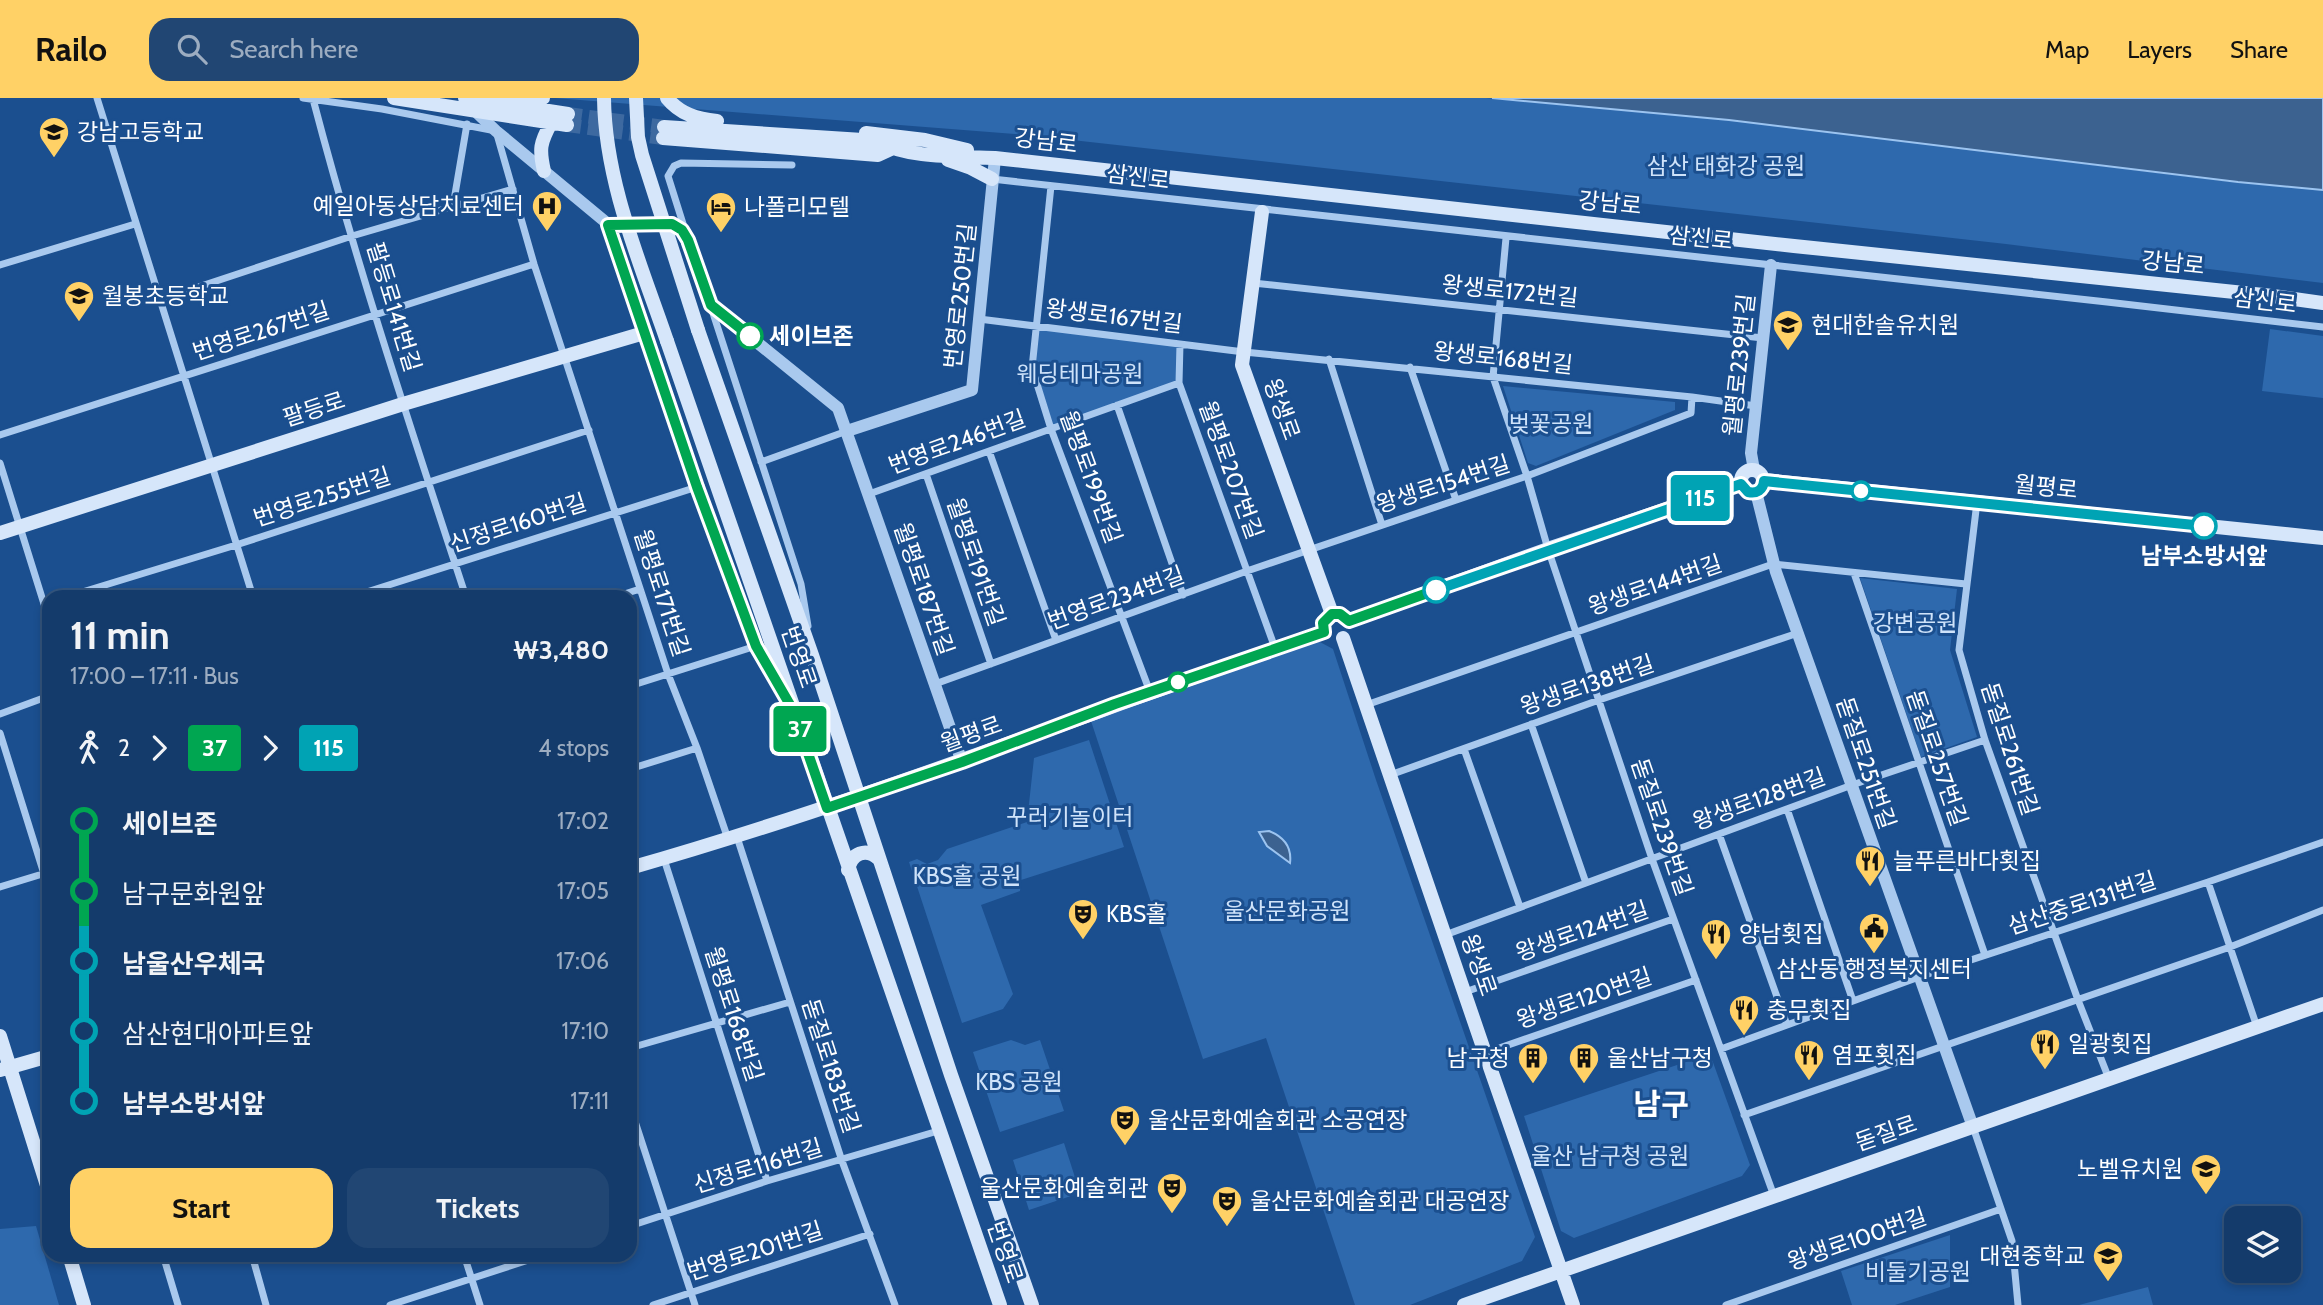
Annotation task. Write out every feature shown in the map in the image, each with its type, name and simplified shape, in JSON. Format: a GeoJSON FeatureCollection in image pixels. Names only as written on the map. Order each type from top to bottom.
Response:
{"type":"FeatureCollection","features":[{"type":"Feature","properties":{"kind":"main road"},"geometry":{"type":"LineString","coordinates":[[394,98],[471,118],[551,123],[568,120],[465,98]]}},
{"type":"Feature","properties":{"kind":"main road"},"geometry":{"type":"LineString","coordinates":[[511,98],[543,98]]}},
{"type":"Feature","properties":{"kind":"main road","name":"번영로"},"geometry":{"type":"LineString","coordinates":[[604,98],[606,136],[618,193],[793,710],[1000,1305]]}},
{"type":"Feature","properties":{"kind":"main road","name":"번영로"},"geometry":{"type":"LineString","coordinates":[[636,98],[642,155],[698,330],[812,655],[1032,1305]]}},
{"type":"Feature","properties":{"kind":"main road"},"geometry":{"type":"LineString","coordinates":[[667,98],[683,113],[700,120],[884,134],[925,140],[995,158]]}},
{"type":"Feature","properties":{"kind":"main road"},"geometry":{"type":"LineString","coordinates":[[544,171],[541,140],[551,123]]}},
{"type":"Feature","properties":{"kind":"main road","name":"강남로"},"geometry":{"type":"LineString","coordinates":[[663,132],[878,155],[891,149],[995,158],[2323,303]]}},
{"type":"Feature","properties":{"kind":"main road"},"geometry":{"type":"LineString","coordinates":[[923,153],[953,161],[992,179]]}},
{"type":"Feature","properties":{"kind":"main road","name":"왕생로"},"geometry":{"type":"LineString","coordinates":[[1262,212],[1242,365],[1332,614]]}},
{"type":"Feature","properties":{"kind":"main road","name":"팔등로"},"geometry":{"type":"LineString","coordinates":[[0,533],[404,404],[644,333]]}},
{"type":"Feature","properties":{"kind":"main road"},"geometry":{"type":"LineString","coordinates":[[1349,621],[1741,484],[1747,471],[1758,481]]}},
{"type":"Feature","properties":{"kind":"main road","name":"월평로"},"geometry":{"type":"LineString","coordinates":[[1758,481],[2323,538]]}},
{"type":"Feature","properties":{"kind":"main road"},"geometry":{"type":"LineString","coordinates":[[1332,614],[1340,614],[1349,621],[1349,631],[1343,638],[1333,639],[1324,632],[1323,623],[1332,614]]}},
{"type":"Feature","properties":{"kind":"main road","name":"월평로"},"geometry":{"type":"LineString","coordinates":[[637,867],[859,798],[1324,632]]}},
{"type":"Feature","properties":{"kind":"main road","name":"왕생로"},"geometry":{"type":"LineString","coordinates":[[1343,638],[1573,1305]]}},
{"type":"Feature","properties":{"kind":"main road"},"geometry":{"type":"LineString","coordinates":[[848,870],[850,862],[860,853],[867,852],[879,859]]}},
{"type":"Feature","properties":{"kind":"main road","name":"돋질로"},"geometry":{"type":"LineString","coordinates":[[1464,1305],[2323,1004]]}},
{"type":"Feature","properties":{"kind":"main road"},"geometry":{"type":"LineString","coordinates":[[0,1036],[5,1069],[42,1172]]}},
{"type":"Feature","properties":{"kind":"main road"},"geometry":{"type":"LineString","coordinates":[[5,1069],[42,1058]]}},
{"type":"Feature","properties":{"kind":"main road"},"geometry":{"type":"LineString","coordinates":[[71,1262],[85,1305]]}},
{"type":"Feature","properties":{"kind":"street"},"geometry":{"type":"LineString","coordinates":[[97,98],[251,590]]}},
{"type":"Feature","properties":{"kind":"street"},"geometry":{"type":"LineString","coordinates":[[303,98],[471,118],[496,131],[608,225],[697,487],[756,646],[793,710]]}},
{"type":"Feature","properties":{"kind":"street"},"geometry":{"type":"LineString","coordinates":[[453,206],[471,118],[465,98]]}},
{"type":"Feature","properties":{"kind":"street","name":"팔등로141번길"},"geometry":{"type":"LineString","coordinates":[[313,99],[352,236],[464,590]]}},
{"type":"Feature","properties":{"kind":"street","name":"월평로171번길"},"geometry":{"type":"LineString","coordinates":[[496,131],[534,264],[668,674],[732,838]]}},
{"type":"Feature","properties":{"kind":"street","name":"번영로250번길"},"geometry":{"type":"LineString","coordinates":[[761,462],[972,390],[995,158]]}},
{"type":"Feature","properties":{"kind":"street"},"geometry":{"type":"LineString","coordinates":[[792,165],[681,163],[674,166],[668,176],[801,584],[812,655]]}},
{"type":"Feature","properties":{"kind":"street","name":"삼신로"},"geometry":{"type":"LineString","coordinates":[[992,179],[1262,212],[2050,294],[2323,327]]}},
{"type":"Feature","properties":{"kind":"street","name":"월평로199번길"},"geometry":{"type":"LineString","coordinates":[[1051,186],[1032,368],[1051,429],[1150,692]]}},
{"type":"Feature","properties":{"kind":"street"},"geometry":{"type":"LineString","coordinates":[[159,300],[352,236],[513,189]]}},
{"type":"Feature","properties":{"kind":"street"},"geometry":{"type":"LineString","coordinates":[[0,265],[135,224]]}},
{"type":"Feature","properties":{"kind":"street"},"geometry":{"type":"LineString","coordinates":[[608,225],[672,224],[682,230],[688,240]]}},
{"type":"Feature","properties":{"kind":"street"},"geometry":{"type":"LineString","coordinates":[[1493,377],[1506,238]]}},
{"type":"Feature","properties":{"kind":"street","name":"번영로267번길"},"geometry":{"type":"LineString","coordinates":[[0,435],[534,264]]}},
{"type":"Feature","properties":{"kind":"street","name":"월평로239번길"},"geometry":{"type":"LineString","coordinates":[[1758,481],[1751,453],[1771,264]]}},
{"type":"Feature","properties":{"kind":"street","name":"왕생로172번길"},"geometry":{"type":"LineString","coordinates":[[1253,283],[1763,338]]}},
{"type":"Feature","properties":{"kind":"street"},"geometry":{"type":"LineString","coordinates":[[711,305],[838,408],[847,431]]}},
{"type":"Feature","properties":{"kind":"street","name":"왕생로167번길"},"geometry":{"type":"LineString","coordinates":[[979,319],[1244,352]]}},
{"type":"Feature","properties":{"kind":"street"},"geometry":{"type":"LineString","coordinates":[[1179,383],[1180,344]]}},
{"type":"Feature","properties":{"kind":"street","name":"왕생로168번길"},"geometry":{"type":"LineString","coordinates":[[1244,352],[1410,367],[1756,406]]}},
{"type":"Feature","properties":{"kind":"street"},"geometry":{"type":"LineString","coordinates":[[1329,359],[1381,524]]}},
{"type":"Feature","properties":{"kind":"street"},"geometry":{"type":"LineString","coordinates":[[1410,367],[1456,500]]}},
{"type":"Feature","properties":{"kind":"street","name":"돋질로239번길"},"geometry":{"type":"LineString","coordinates":[[1493,377],[1652,859],[1774,1196]]}},
{"type":"Feature","properties":{"kind":"street","name":"번영로246번길"},"geometry":{"type":"LineString","coordinates":[[869,494],[1179,383]]}},
{"type":"Feature","properties":{"kind":"street","name":"월평로207번길"},"geometry":{"type":"LineString","coordinates":[[1179,383],[1275,648]]}},
{"type":"Feature","properties":{"kind":"street","name":"왕생로154번길"},"geometry":{"type":"LineString","coordinates":[[1309,549],[1527,476],[1691,413],[1692,397]]}},
{"type":"Feature","properties":{"kind":"street"},"geometry":{"type":"LineString","coordinates":[[1117,405],[1182,594]]}},
{"type":"Feature","properties":{"kind":"street","name":"번영로255번길"},"geometry":{"type":"LineString","coordinates":[[89,590],[589,430]]}},
{"type":"Feature","properties":{"kind":"street","name":"월평로187번길"},"geometry":{"type":"LineString","coordinates":[[847,431],[962,762]]}},
{"type":"Feature","properties":{"kind":"street"},"geometry":{"type":"LineString","coordinates":[[989,451],[1056,640]]}},
{"type":"Feature","properties":{"kind":"street"},"geometry":{"type":"LineString","coordinates":[[0,463],[42,592]]}},
{"type":"Feature","properties":{"kind":"street","name":"월평로191번길"},"geometry":{"type":"LineString","coordinates":[[926,474],[991,664]]}},
{"type":"Feature","properties":{"kind":"street","name":"돋질로251번길"},"geometry":{"type":"LineString","coordinates":[[1758,481],[1773,564],[1973,1127]]}},
{"type":"Feature","properties":{"kind":"street","name":"신정로160번길"},"geometry":{"type":"LineString","coordinates":[[372,590],[697,487]]}},
{"type":"Feature","properties":{"kind":"street","name":"돋질로261번길"},"geometry":{"type":"LineString","coordinates":[[1977,502],[1959,650],[1985,740],[2109,1079]]}},
{"type":"Feature","properties":{"kind":"street","name":"번영로234번길"},"geometry":{"type":"LineString","coordinates":[[935,684],[1309,549]]}},
{"type":"Feature","properties":{"kind":"street","name":"왕생로144번길"},"geometry":{"type":"LineString","coordinates":[[1366,705],[1773,564],[1966,584]]}},
{"type":"Feature","properties":{"kind":"street","name":"돋질로257번길"},"geometry":{"type":"LineString","coordinates":[[1854,573],[1984,955]]}},
{"type":"Feature","properties":{"kind":"street","name":"왕생로138번길"},"geometry":{"type":"LineString","coordinates":[[1390,775],[1599,700],[1798,633]]}},
{"type":"Feature","properties":{"kind":"street"},"geometry":{"type":"LineString","coordinates":[[637,684],[756,646]]}},
{"type":"Feature","properties":{"kind":"street"},"geometry":{"type":"LineString","coordinates":[[0,714],[42,699]]}},
{"type":"Feature","properties":{"kind":"street"},"geometry":{"type":"LineString","coordinates":[[1531,724],[1586,883]]}},
{"type":"Feature","properties":{"kind":"street"},"geometry":{"type":"LineString","coordinates":[[0,733],[42,861]]}},
{"type":"Feature","properties":{"kind":"street","name":"왕생로128번길"},"geometry":{"type":"LineString","coordinates":[[1445,935],[1852,785],[1985,740]]}},
{"type":"Feature","properties":{"kind":"street"},"geometry":{"type":"LineString","coordinates":[[637,767],[697,748]]}},
{"type":"Feature","properties":{"kind":"street"},"geometry":{"type":"LineString","coordinates":[[1464,748],[1520,907]]}},
{"type":"Feature","properties":{"kind":"street"},"geometry":{"type":"LineString","coordinates":[[1787,809],[1853,1001]]}},
{"type":"Feature","properties":{"kind":"street"},"geometry":{"type":"LineString","coordinates":[[1719,834],[1787,1026]]}},
{"type":"Feature","properties":{"kind":"street","name":"돋질로183번길"},"geometry":{"type":"LineString","coordinates":[[732,838],[842,1161],[895,1305]]}},
{"type":"Feature","properties":{"kind":"street","name":"삼산중로131번길"},"geometry":{"type":"LineString","coordinates":[[1721,1049],[1919,977],[2323,842]]}},
{"type":"Feature","properties":{"kind":"street","name":"월평로168번길"},"geometry":{"type":"LineString","coordinates":[[664,859],[767,1181]]}},
{"type":"Feature","properties":{"kind":"street"},"geometry":{"type":"LineString","coordinates":[[0,887],[42,874]]}},
{"type":"Feature","properties":{"kind":"street"},"geometry":{"type":"LineString","coordinates":[[2208,882],[2257,1027]]}},
{"type":"Feature","properties":{"kind":"street"},"geometry":{"type":"LineString","coordinates":[[1744,1115],[2230,947],[2323,910]]}},
{"type":"Feature","properties":{"kind":"street","name":"왕생로124번길"},"geometry":{"type":"LineString","coordinates":[[1464,993],[1673,919]]}},
{"type":"Feature","properties":{"kind":"street","name":"왕생로120번길"},"geometry":{"type":"LineString","coordinates":[[1485,1053],[1696,980]]}},
{"type":"Feature","properties":{"kind":"street"},"geometry":{"type":"LineString","coordinates":[[637,1046],[790,1002]]}},
{"type":"Feature","properties":{"kind":"street"},"geometry":{"type":"LineString","coordinates":[[1973,1127],[2012,1241],[2018,1305]]}},
{"type":"Feature","properties":{"kind":"street"},"geometry":{"type":"LineString","coordinates":[[637,1129],[695,1305]]}},
{"type":"Feature","properties":{"kind":"street","name":"신정로116번길"},"geometry":{"type":"LineString","coordinates":[[637,1225],[767,1181],[938,1131]]}},
{"type":"Feature","properties":{"kind":"street","name":"왕생로100번길"},"geometry":{"type":"LineString","coordinates":[[1726,1305],[2001,1209]]}},
{"type":"Feature","properties":{"kind":"street","name":"번영로201번길"},"geometry":{"type":"LineString","coordinates":[[653,1305],[870,1234]]}},
{"type":"Feature","properties":{"kind":"street"},"geometry":{"type":"LineString","coordinates":[[165,1262],[178,1305]]}},
{"type":"Feature","properties":{"kind":"street"},"geometry":{"type":"LineString","coordinates":[[254,1262],[266,1305]]}},
{"type":"Feature","properties":{"kind":"street"},"geometry":{"type":"LineString","coordinates":[[466,1262],[480,1305]]}},
{"type":"Feature","properties":{"kind":"street"},"geometry":{"type":"LineString","coordinates":[[390,1305],[523,1262]]}},
{"type":"Feature","properties":{"kind":"green space","name":"삼산 태화강 공원"},"geometry":{"type":"Polygon","coordinates":[[[555,98],[1486,98],[1729,120],[2223,181],[2323,190],[2323,283],[2006,244],[1027,135],[555,98]]]}},
{"type":"Feature","properties":{"kind":"green space","name":"웨딩테마공원"},"geometry":{"type":"Polygon","coordinates":[[[1036,326],[1180,344],[1179,383],[1051,429],[1032,368],[1036,326]]]}},
{"type":"Feature","properties":{"kind":"green space"},"geometry":{"type":"Polygon","coordinates":[[[2270,329],[2323,336],[2323,398],[2262,391],[2270,329]]]}},
{"type":"Feature","properties":{"kind":"green space","name":"벚꽃공원"},"geometry":{"type":"Polygon","coordinates":[[[1503,386],[1675,402],[1675,410],[1536,466],[1528,463],[1503,386]]]}},
{"type":"Feature","properties":{"kind":"green space","name":"강변공원"},"geometry":{"type":"Polygon","coordinates":[[[1860,578],[1957,589],[1950,650],[1977,737],[1921,757],[1860,578]]]}},
{"type":"Feature","properties":{"kind":"green space","name":"울산문화공원"},"geometry":{"type":"Polygon","coordinates":[[[1318,641],[1333,649],[1535,1237],[1522,1261],[1410,1305],[1355,1305],[1266,1038],[1203,1059],[1091,721],[1318,641]]]}},
{"type":"Feature","properties":{"kind":"green space"},"geometry":{"type":"Polygon","coordinates":[[[1089,740],[1124,847],[1021,880],[1020,891],[981,905],[1013,994],[1003,1009],[962,1023],[909,862],[917,859],[927,864],[938,860],[947,849],[1027,822],[1034,758],[1089,740]]]}},
{"type":"Feature","properties":{"kind":"green space","name":"KBS 공원"},"geometry":{"type":"Polygon","coordinates":[[[1011,1040],[1025,1045],[1040,1040],[1064,1111],[1000,1132],[973,1052],[1011,1040]]]}},
{"type":"Feature","properties":{"kind":"green space","name":"울산 남구청 공원"},"geometry":{"type":"Polygon","coordinates":[[[1710,1054],[1750,1165],[1742,1176],[1574,1238],[1561,1231],[1524,1116],[1710,1054]]]}},
{"type":"Feature","properties":{"kind":"green space"},"geometry":{"type":"Polygon","coordinates":[[[1064,1143],[1080,1193],[1029,1210],[1013,1160],[1064,1143]]]}},
{"type":"Feature","properties":{"kind":"green space"},"geometry":{"type":"Polygon","coordinates":[[[36,1226],[42,1247],[42,1262],[46,1262],[59,1305],[0,1305],[0,1229],[36,1226]]]}},
{"type":"Feature","properties":{"kind":"green space","name":"비둘기공원"},"geometry":{"type":"Polygon","coordinates":[[[1950,1235],[1950,1287],[1895,1305],[1852,1305],[1841,1271],[1950,1235]]]}},
{"type":"Feature","properties":{"kind":"green space"},"geometry":{"type":"Polygon","coordinates":[[[2148,1287],[2153,1305],[2079,1305],[2148,1287]]]}},
{"type":"Feature","properties":{"kind":"shaded area"},"geometry":{"type":"Polygon","coordinates":[[[1492,98],[2323,98],[2323,190],[1729,120],[1492,98]]]}},
{"type":"Feature","properties":{"kind":"shaded area"},"geometry":{"type":"Polygon","coordinates":[[[1269,831],[1286,843],[1290,852],[1290,863],[1267,846],[1259,832],[1269,831]]]}},
{"type":"Feature","properties":{"kind":"tunnel"},"geometry":{"type":"LineString","coordinates":[[568,114],[664,127]]}},
{"type":"Feature","properties":{"kind":"tunnel"},"geometry":{"type":"LineString","coordinates":[[567,125],[663,138]]}},
{"type":"Feature","properties":{"kind":"bus line","name":"37"},"geometry":{"type":"LineString","coordinates":[[750,336],[711,305],[682,230],[672,224],[608,225],[697,487],[756,646],[793,710],[827,808],[1324,632],[1325,618],[1332,614],[1338,613],[1349,621],[1436,590]]}},
{"type":"Feature","properties":{"kind":"bus line","name":"115"},"geometry":{"type":"LineString","coordinates":[[1436,590],[1741,484],[1748,492],[1756,492],[1762,488],[1764,481],[2204,526]]}},
{"type":"Feature","properties":{"kind":"place","name":"강남고등학교"},"geometry":{"type":"Point","coordinates":[54,159]}},
{"type":"Feature","properties":{"kind":"place","name":"예일아동상담치료센터"},"geometry":{"type":"Point","coordinates":[547,233]}},
{"type":"Feature","properties":{"kind":"place","name":"나폴리모텔"},"geometry":{"type":"Point","coordinates":[721,234]}},
{"type":"Feature","properties":{"kind":"place","name":"월봉초등학교"},"geometry":{"type":"Point","coordinates":[79,323]}},
{"type":"Feature","properties":{"kind":"place","name":"세이브존"},"geometry":{"type":"Point","coordinates":[750,336]}},
{"type":"Feature","properties":{"kind":"place","name":"현대한솔유치원"},"geometry":{"type":"Point","coordinates":[1788,352]}},
{"type":"Feature","properties":{"kind":"place","name":"남부소방서앞"},"geometry":{"type":"Point","coordinates":[2204,526]}},
{"type":"Feature","properties":{"kind":"place","name":"늘푸른바다횟집"},"geometry":{"type":"Point","coordinates":[1870,888]}},
{"type":"Feature","properties":{"kind":"place","name":"KBS홀"},"geometry":{"type":"Point","coordinates":[1083,941]}},
{"type":"Feature","properties":{"kind":"place","name":"삼산동 행정복지센터"},"geometry":{"type":"Point","coordinates":[1874,955]}},
{"type":"Feature","properties":{"kind":"place","name":"양남횟집"},"geometry":{"type":"Point","coordinates":[1716,961]}},
{"type":"Feature","properties":{"kind":"place","name":"충무횟집"},"geometry":{"type":"Point","coordinates":[1744,1037]}},
{"type":"Feature","properties":{"kind":"place","name":"일광횟집"},"geometry":{"type":"Point","coordinates":[2045,1071]}},
{"type":"Feature","properties":{"kind":"place","name":"염포횟집"},"geometry":{"type":"Point","coordinates":[1809,1082]}},
{"type":"Feature","properties":{"kind":"place","name":"남구청"},"geometry":{"type":"Point","coordinates":[1533,1085]}},
{"type":"Feature","properties":{"kind":"place","name":"울산남구청"},"geometry":{"type":"Point","coordinates":[1584,1085]}},
{"type":"Feature","properties":{"kind":"place","name":"울산문화예술회관 소공연장"},"geometry":{"type":"Point","coordinates":[1125,1147]}},
{"type":"Feature","properties":{"kind":"place","name":"노벨유치원"},"geometry":{"type":"Point","coordinates":[2206,1196]}},
{"type":"Feature","properties":{"kind":"place","name":"울산문화예술회관"},"geometry":{"type":"Point","coordinates":[1172,1215]}},
{"type":"Feature","properties":{"kind":"place","name":"울산문화예술회관 대공연장"},"geometry":{"type":"Point","coordinates":[1227,1228]}},
{"type":"Feature","properties":{"kind":"place","name":"대현중학교"},"geometry":{"type":"Point","coordinates":[2108,1283]}},
{"type":"Feature","properties":{"kind":"district","name":"남구"},"geometry":{"type":"Point","coordinates":[1661,1104]}},
{"type":"Feature","properties":{"kind":"park label","name":"꾸러기놀이터"},"geometry":{"type":"Point","coordinates":[1070,817]}},
{"type":"Feature","properties":{"kind":"park label","name":"KBS홀 공원"},"geometry":{"type":"Point","coordinates":[967,876]}}]}
